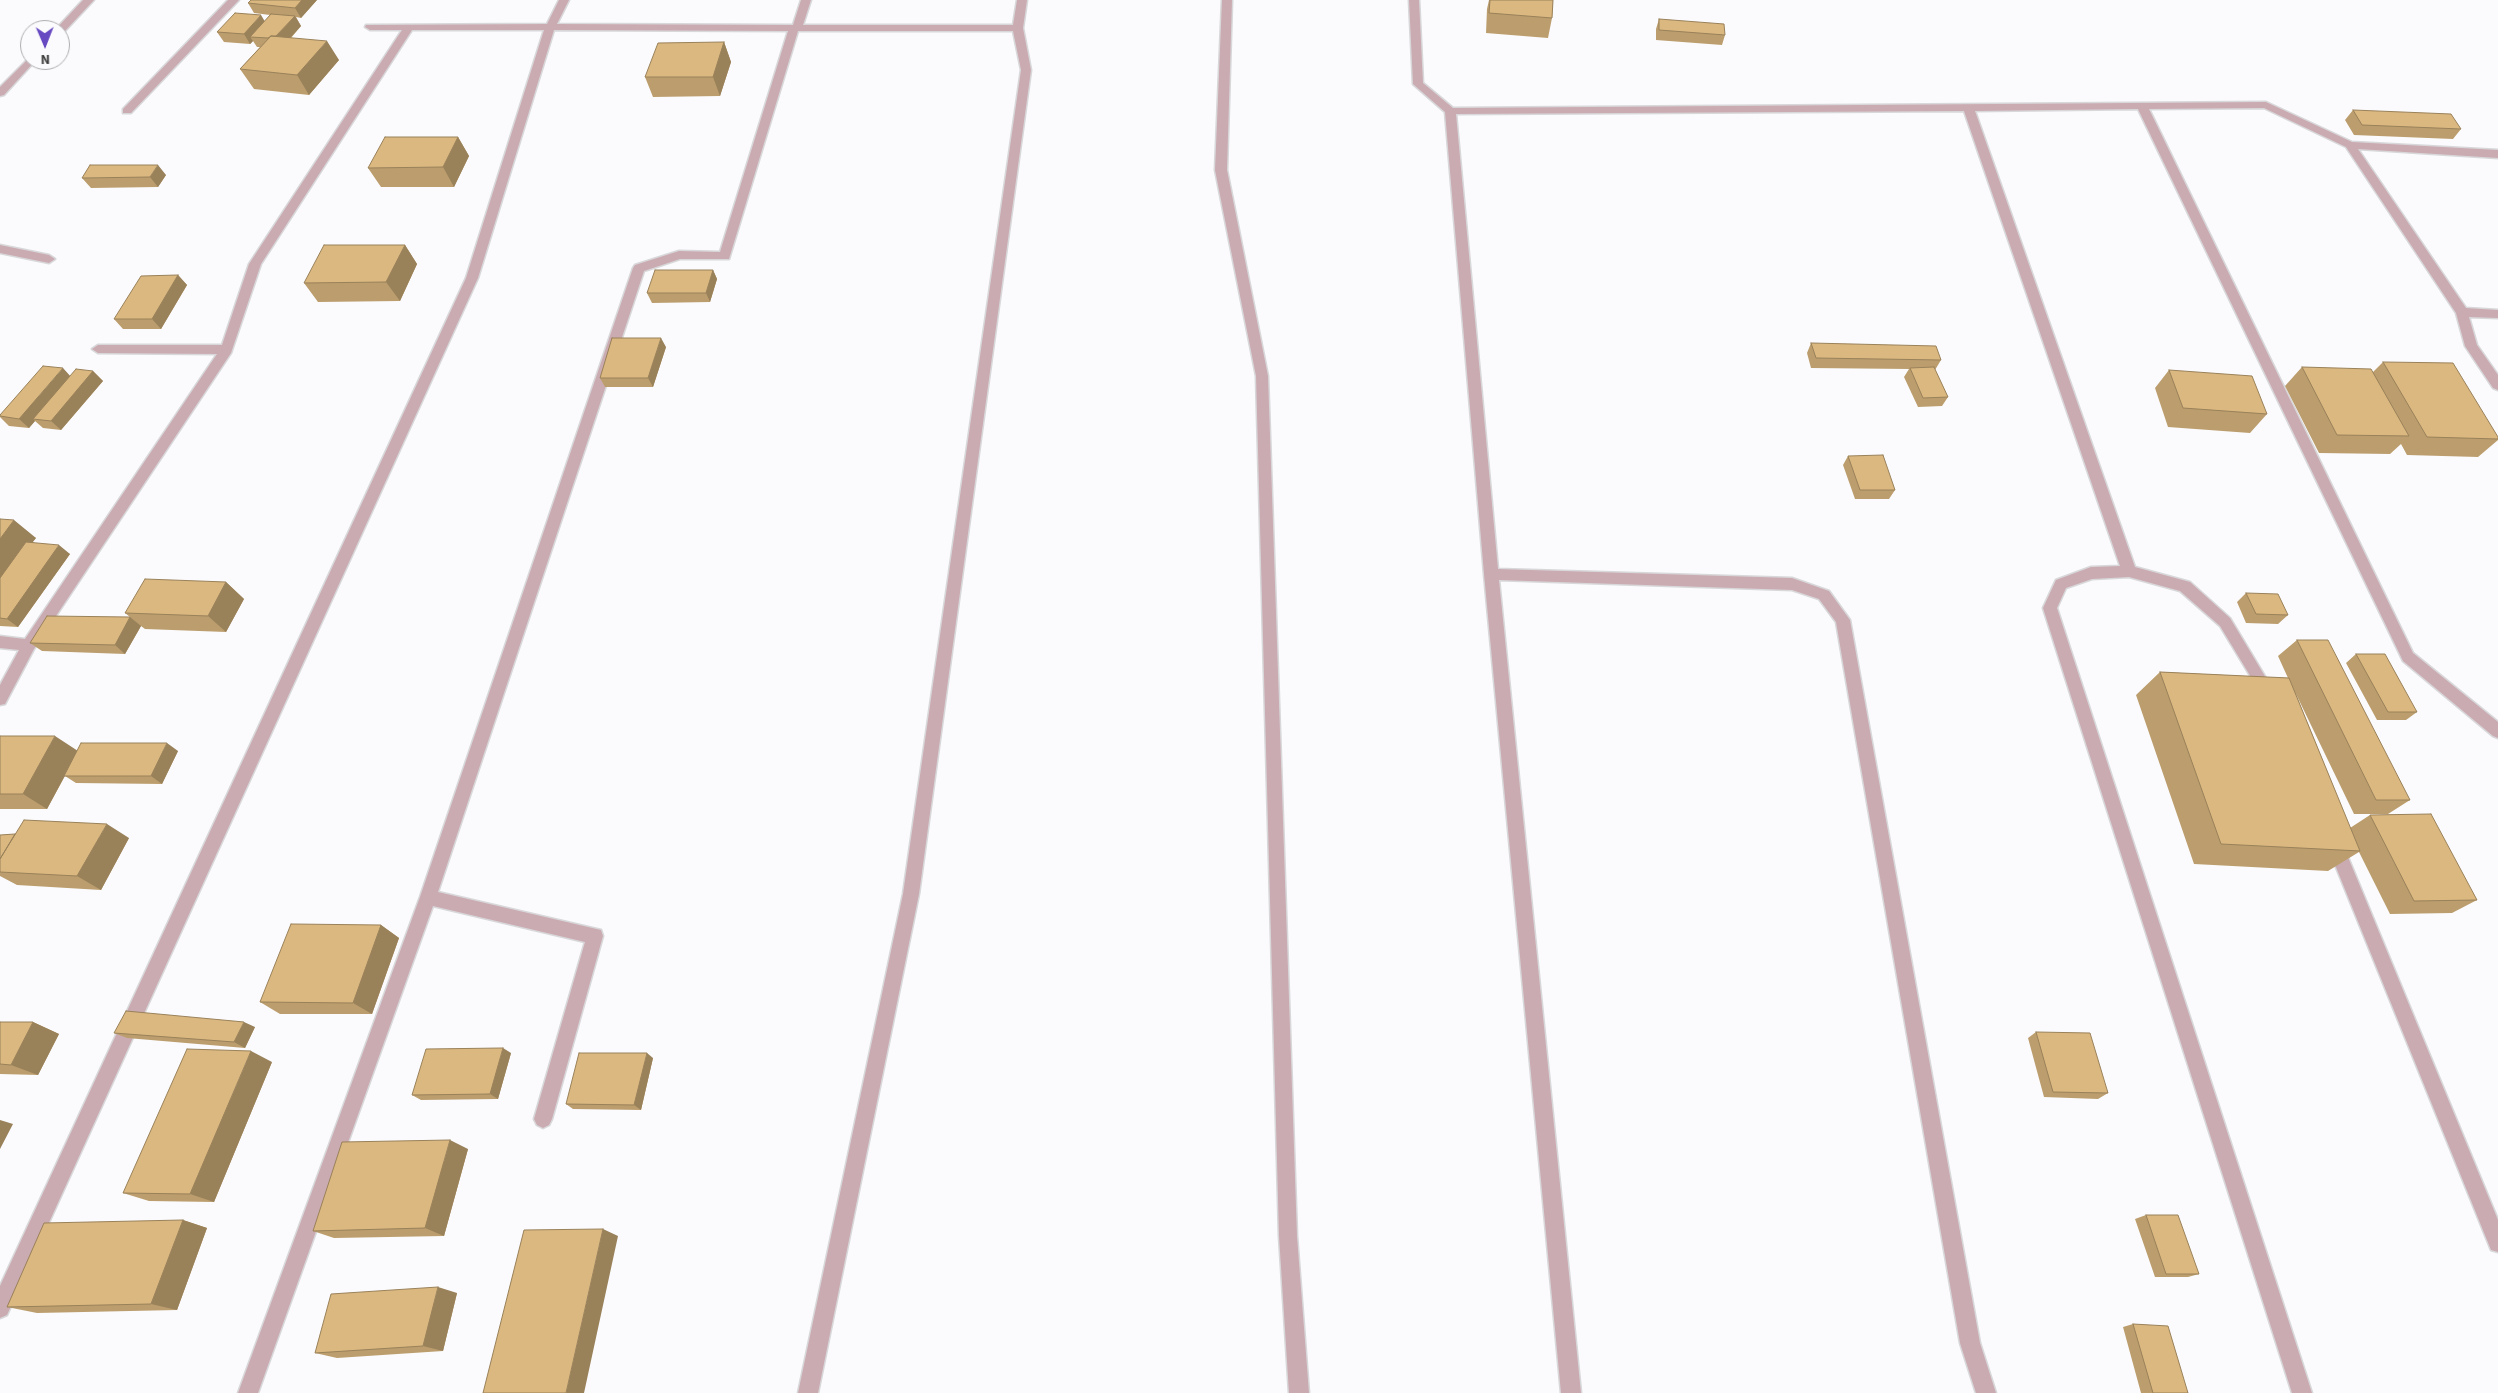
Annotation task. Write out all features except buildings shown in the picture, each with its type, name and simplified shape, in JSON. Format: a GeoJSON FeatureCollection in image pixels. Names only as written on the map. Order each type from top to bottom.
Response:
{"type":"FeatureCollection","features":[{"type":"Feature","properties":{"kind":"street"},"geometry":{"type":"LineString","coordinates":[[70,20],[89,0]]}},
{"type":"Feature","properties":{"kind":"street"},"geometry":{"type":"LineString","coordinates":[[127,110],[234,0]]}},
{"type":"Feature","properties":{"kind":"street"},"geometry":{"type":"LineString","coordinates":[[0,1308],[472,278],[550,28],[564,0]]}},
{"type":"Feature","properties":{"kind":"street"},"geometry":{"type":"LineString","coordinates":[[248,1393],[428,897],[640,268],[679,255],[725,256],[794,28],[797,28],[806,0]]}},
{"type":"Feature","properties":{"kind":"street"},"geometry":{"type":"LineString","coordinates":[[808,1393],[911,894],[1026,70],[1018,28],[1022,0]]}},
{"type":"Feature","properties":{"kind":"street"},"geometry":{"type":"LineString","coordinates":[[1227,0],[1221,170],[1262,376],[1288,1226],[1299,1393]]}},
{"type":"Feature","properties":{"kind":"street"},"geometry":{"type":"LineString","coordinates":[[1414,0],[1418,84],[1450,111],[2266,105],[2350,145],[2498,154]]}},
{"type":"Feature","properties":{"kind":"street"},"geometry":{"type":"LineString","coordinates":[[370,27],[1018,28]]}},
{"type":"Feature","properties":{"kind":"street"},"geometry":{"type":"LineString","coordinates":[[0,699],[29,645],[227,350],[255,264],[409,27]]}},
{"type":"Feature","properties":{"kind":"street"},"geometry":{"type":"LineString","coordinates":[[0,93],[22,70]]}},
{"type":"Feature","properties":{"kind":"street"},"geometry":{"type":"LineString","coordinates":[[2142,106],[2408,657],[2498,731]]}},
{"type":"Feature","properties":{"kind":"street"},"geometry":{"type":"LineString","coordinates":[[1968,107],[2129,571]]}},
{"type":"Feature","properties":{"kind":"street"},"geometry":{"type":"LineString","coordinates":[[1450,111],[1491,574],[1571,1393]]}},
{"type":"Feature","properties":{"kind":"street"},"geometry":{"type":"LineString","coordinates":[[2350,145],[2462,312],[2471,346],[2498,385]]}},
{"type":"Feature","properties":{"kind":"street"},"geometry":{"type":"LineString","coordinates":[[0,249],[49,259]]}},
{"type":"Feature","properties":{"kind":"street"},"geometry":{"type":"LineString","coordinates":[[2462,312],[2498,314]]}},
{"type":"Feature","properties":{"kind":"street"},"geometry":{"type":"LineString","coordinates":[[98,349],[227,350]]}},
{"type":"Feature","properties":{"kind":"street"},"geometry":{"type":"LineString","coordinates":[[2274,703],[2225,622],[2185,586],[2129,571],[2091,573],[2061,584],[2050,608],[2302,1393]]}},
{"type":"Feature","properties":{"kind":"street"},"geometry":{"type":"LineString","coordinates":[[1491,574],[1792,584],[1824,596],[1844,620],[1970,1343],[1986,1393]]}},
{"type":"Feature","properties":{"kind":"street"},"geometry":{"type":"LineString","coordinates":[[0,642],[29,645]]}},
{"type":"Feature","properties":{"kind":"street"},"geometry":{"type":"LineString","coordinates":[[2328,830],[2498,1243]]}},
{"type":"Feature","properties":{"kind":"street"},"geometry":{"type":"LineString","coordinates":[[428,897],[595,936],[543,1119]]}}]}
